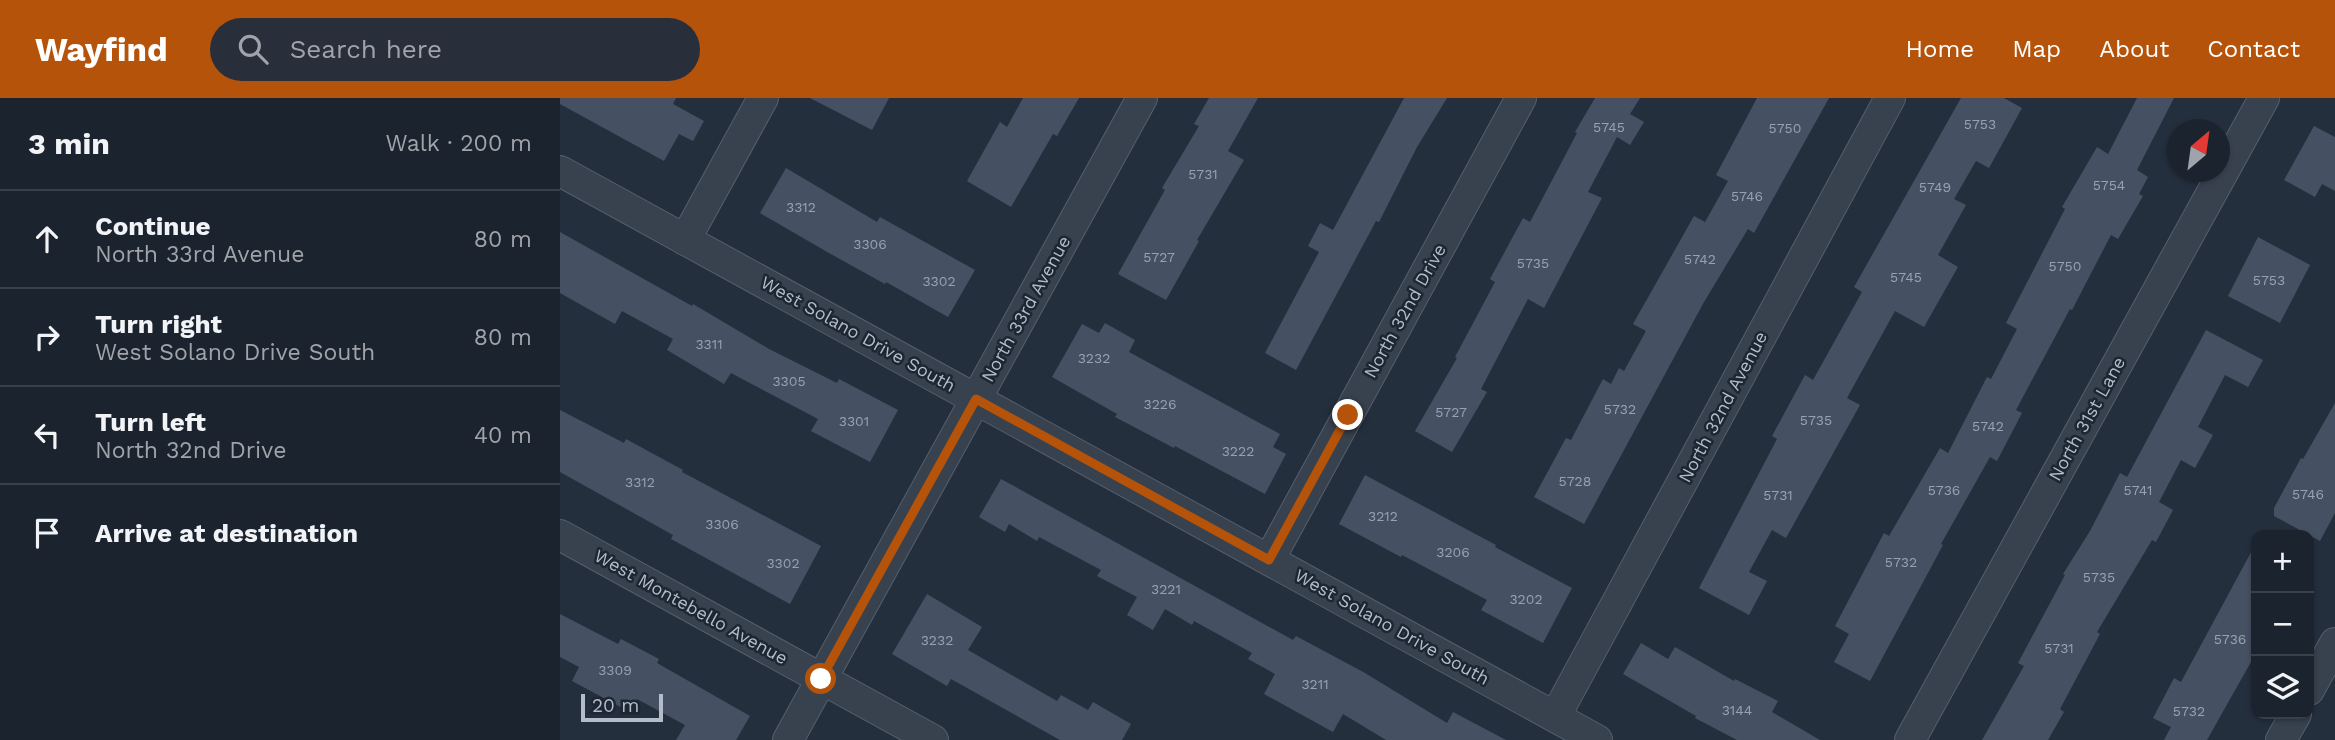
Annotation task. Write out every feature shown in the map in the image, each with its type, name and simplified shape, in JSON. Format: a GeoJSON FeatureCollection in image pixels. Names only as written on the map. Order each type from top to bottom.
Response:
{"type":"FeatureCollection","features":[{"type":"Feature","properties":{"kind":"street"},"geometry":{"type":"LineString","coordinates":[[685,240],[763,98]]}},
{"type":"Feature","properties":{"kind":"street","name":"North 33rd Avenue"},"geometry":{"type":"LineString","coordinates":[[788,740],[1142,98]]}},
{"type":"Feature","properties":{"kind":"street","name":"North 32nd Drive"},"geometry":{"type":"LineString","coordinates":[[1269,560],[1521,98]]}},
{"type":"Feature","properties":{"kind":"street","name":"North 32nd Avenue"},"geometry":{"type":"LineString","coordinates":[[1555,717],[1890,98]]}},
{"type":"Feature","properties":{"kind":"street","name":"North 31st Lane"},"geometry":{"type":"LineString","coordinates":[[1910,740],[2264,98]]}},
{"type":"Feature","properties":{"kind":"street","name":"West Solano Drive South"},"geometry":{"type":"LineString","coordinates":[[560,171],[1597,740]]}},
{"type":"Feature","properties":{"kind":"street","name":"West Montebello Avenue"},"geometry":{"type":"LineString","coordinates":[[560,535],[933,740]]}},
{"type":"Feature","properties":{"kind":"street"},"geometry":{"type":"LineString","coordinates":[[2314,681],[2335,643]]}},
{"type":"Feature","properties":{"kind":"building"},"geometry":{"type":"Polygon","coordinates":[[[560,98],[676,98],[673,104],[704,121],[693,141],[679,134],[664,161],[560,104],[560,98]]]}},
{"type":"Feature","properties":{"kind":"building"},"geometry":{"type":"Polygon","coordinates":[[[810,98],[889,98],[872,130],[810,98]]]}},
{"type":"Feature","properties":{"kind":"building"},"geometry":{"type":"Polygon","coordinates":[[[1023,98],[1079,98],[1057,136],[1053,134],[1011,207],[967,181],[1000,122],[1007,127],[1023,98]]]}},
{"type":"Feature","properties":{"kind":"building"},"geometry":{"type":"Polygon","coordinates":[[[1209,98],[1258,98],[1228,151],[1244,160],[1197,240],[1199,241],[1166,300],[1118,274],[1165,190],[1162,188],[1199,126],[1194,124],[1209,98]]]}},
{"type":"Feature","properties":{"kind":"building"},"geometry":{"type":"Polygon","coordinates":[[[1404,98],[1447,98],[1417,147],[1379,222],[1376,221],[1296,370],[1265,353],[1319,252],[1308,246],[1320,223],[1333,230],[1404,98]]]}},
{"type":"Feature","properties":{"kind":"building"},"geometry":{"type":"Polygon","coordinates":[[[1595,98],[1640,98],[1630,114],[1644,122],[1630,145],[1617,137],[1588,192],[1602,198],[1544,308],[1528,299],[1481,389],[1487,392],[1452,452],[1415,431],[1457,358],[1455,357],[1495,282],[1490,279],[1523,218],[1530,222],[1595,98]]]}},
{"type":"Feature","properties":{"kind":"building"},"geometry":{"type":"Polygon","coordinates":[[[1757,98],[1829,98],[1754,233],[1748,229],[1704,302],[1584,524],[1534,497],[1566,438],[1571,440],[1603,379],[1611,384],[1619,368],[1624,371],[1646,331],[1633,324],[1694,216],[1705,222],[1728,181],[1716,175],[1757,98]]]}},
{"type":"Feature","properties":{"kind":"building"},"geometry":{"type":"Polygon","coordinates":[[[1961,98],[2004,98],[2022,108],[1989,168],[1976,161],[1954,199],[1966,205],[1938,255],[1958,267],[1924,327],[1895,311],[1847,398],[1860,405],[1786,538],[1772,530],[1749,572],[1767,581],[1749,615],[1699,588],[1777,439],[1772,436],[1805,375],[1813,380],[1862,292],[1854,287],[1961,98]]]}},
{"type":"Feature","properties":{"kind":"building"},"geometry":{"type":"Polygon","coordinates":[[[2137,98],[2174,98],[2137,170],[2148,177],[2139,194],[2143,196],[2118,239],[2111,235],[2016,410],[2022,413],[1997,461],[1990,457],[1941,544],[1943,545],[1870,681],[1834,662],[1849,634],[1835,626],[1884,533],[1889,536],[1940,448],[1948,453],[1987,377],[1991,379],[2017,329],[2006,323],[2065,209],[2062,207],[2097,147],[2108,154],[2137,98]]]}},
{"type":"Feature","properties":{"kind":"building"},"geometry":{"type":"Polygon","coordinates":[[[2314,126],[2335,137],[2335,191],[2322,184],[2315,197],[2284,180],[2314,126]]]}},
{"type":"Feature","properties":{"kind":"building"},"geometry":{"type":"Polygon","coordinates":[[[786,168],[877,222],[880,217],[975,270],[948,317],[760,213],[786,168]]]}},
{"type":"Feature","properties":{"kind":"building"},"geometry":{"type":"Polygon","coordinates":[[[560,232],[692,306],[693,304],[769,349],[837,383],[839,379],[898,410],[870,462],[811,431],[818,419],[731,373],[724,384],[667,350],[673,339],[622,311],[615,324],[560,293],[560,232]]]}},
{"type":"Feature","properties":{"kind":"building"},"geometry":{"type":"Polygon","coordinates":[[[2258,237],[2310,265],[2280,323],[2228,296],[2258,237]]]}},
{"type":"Feature","properties":{"kind":"building"},"geometry":{"type":"Polygon","coordinates":[[[1105,323],[1135,340],[1129,352],[1280,434],[1273,447],[1286,454],[1265,494],[1115,417],[1117,414],[1052,377],[1082,324],[1099,333],[1105,323]]]}},
{"type":"Feature","properties":{"kind":"building"},"geometry":{"type":"Polygon","coordinates":[[[2206,330],[2263,360],[2248,387],[2225,375],[2198,427],[2213,435],[2195,468],[2181,460],[2159,502],[2173,510],[2156,542],[2152,540],[2097,632],[2100,634],[2060,709],[2064,712],[2048,740],[1982,740],[2024,666],[2018,663],[2065,575],[2063,574],[2090,531],[2120,473],[2127,477],[2206,330]]]}},
{"type":"Feature","properties":{"kind":"building"},"geometry":{"type":"Polygon","coordinates":[[[2335,403],[2335,513],[2320,541],[2314,538],[2314,530],[2300,530],[2274,516],[2274,508],[2301,458],[2303,459],[2335,403]]]}},
{"type":"Feature","properties":{"kind":"building"},"geometry":{"type":"Polygon","coordinates":[[[560,410],[624,443],[626,439],[821,546],[790,604],[671,539],[673,535],[560,472],[560,410]]]}},
{"type":"Feature","properties":{"kind":"building"},"geometry":{"type":"Polygon","coordinates":[[[1365,475],[1572,588],[1543,643],[1481,610],[1487,600],[1339,524],[1365,475]]]}},
{"type":"Feature","properties":{"kind":"building"},"geometry":{"type":"Polygon","coordinates":[[[1001,479],[1293,640],[1296,636],[1365,673],[1447,723],[1453,712],[1506,740],[1386,740],[1343,714],[1333,732],[1264,694],[1275,674],[1248,659],[1252,653],[1194,621],[1192,625],[1165,609],[1153,630],[1127,615],[1137,597],[1097,576],[1101,570],[1039,537],[1037,541],[1009,524],[1005,532],[979,517],[1001,479]]]}},
{"type":"Feature","properties":{"kind":"building"},"geometry":{"type":"Polygon","coordinates":[[[2251,552],[2251,662],[2207,740],[2164,740],[2171,727],[2153,718],[2174,678],[2181,682],[2251,552]]]}},
{"type":"Feature","properties":{"kind":"building"},"geometry":{"type":"Polygon","coordinates":[[[927,594],[982,627],[968,650],[1057,701],[1061,695],[1088,710],[1093,702],[1131,724],[1122,740],[1060,740],[951,679],[947,686],[892,654],[927,594]]]}},
{"type":"Feature","properties":{"kind":"building"},"geometry":{"type":"Polygon","coordinates":[[[560,614],[618,644],[621,639],[659,659],[657,663],[750,716],[736,740],[676,740],[685,725],[637,699],[630,712],[572,681],[579,667],[560,657],[560,614]]]}},
{"type":"Feature","properties":{"kind":"building"},"geometry":{"type":"Polygon","coordinates":[[[1641,643],[1668,659],[1675,647],[1734,681],[1735,679],[1778,701],[1772,712],[1820,740],[1737,740],[1695,718],[1696,716],[1623,674],[1641,643]]]}},
{"type":"Feature","properties":{"kind":"route"},"geometry":{"type":"LineString","coordinates":[[821,679],[976,399],[1269,560],[1348,415]]}}]}
